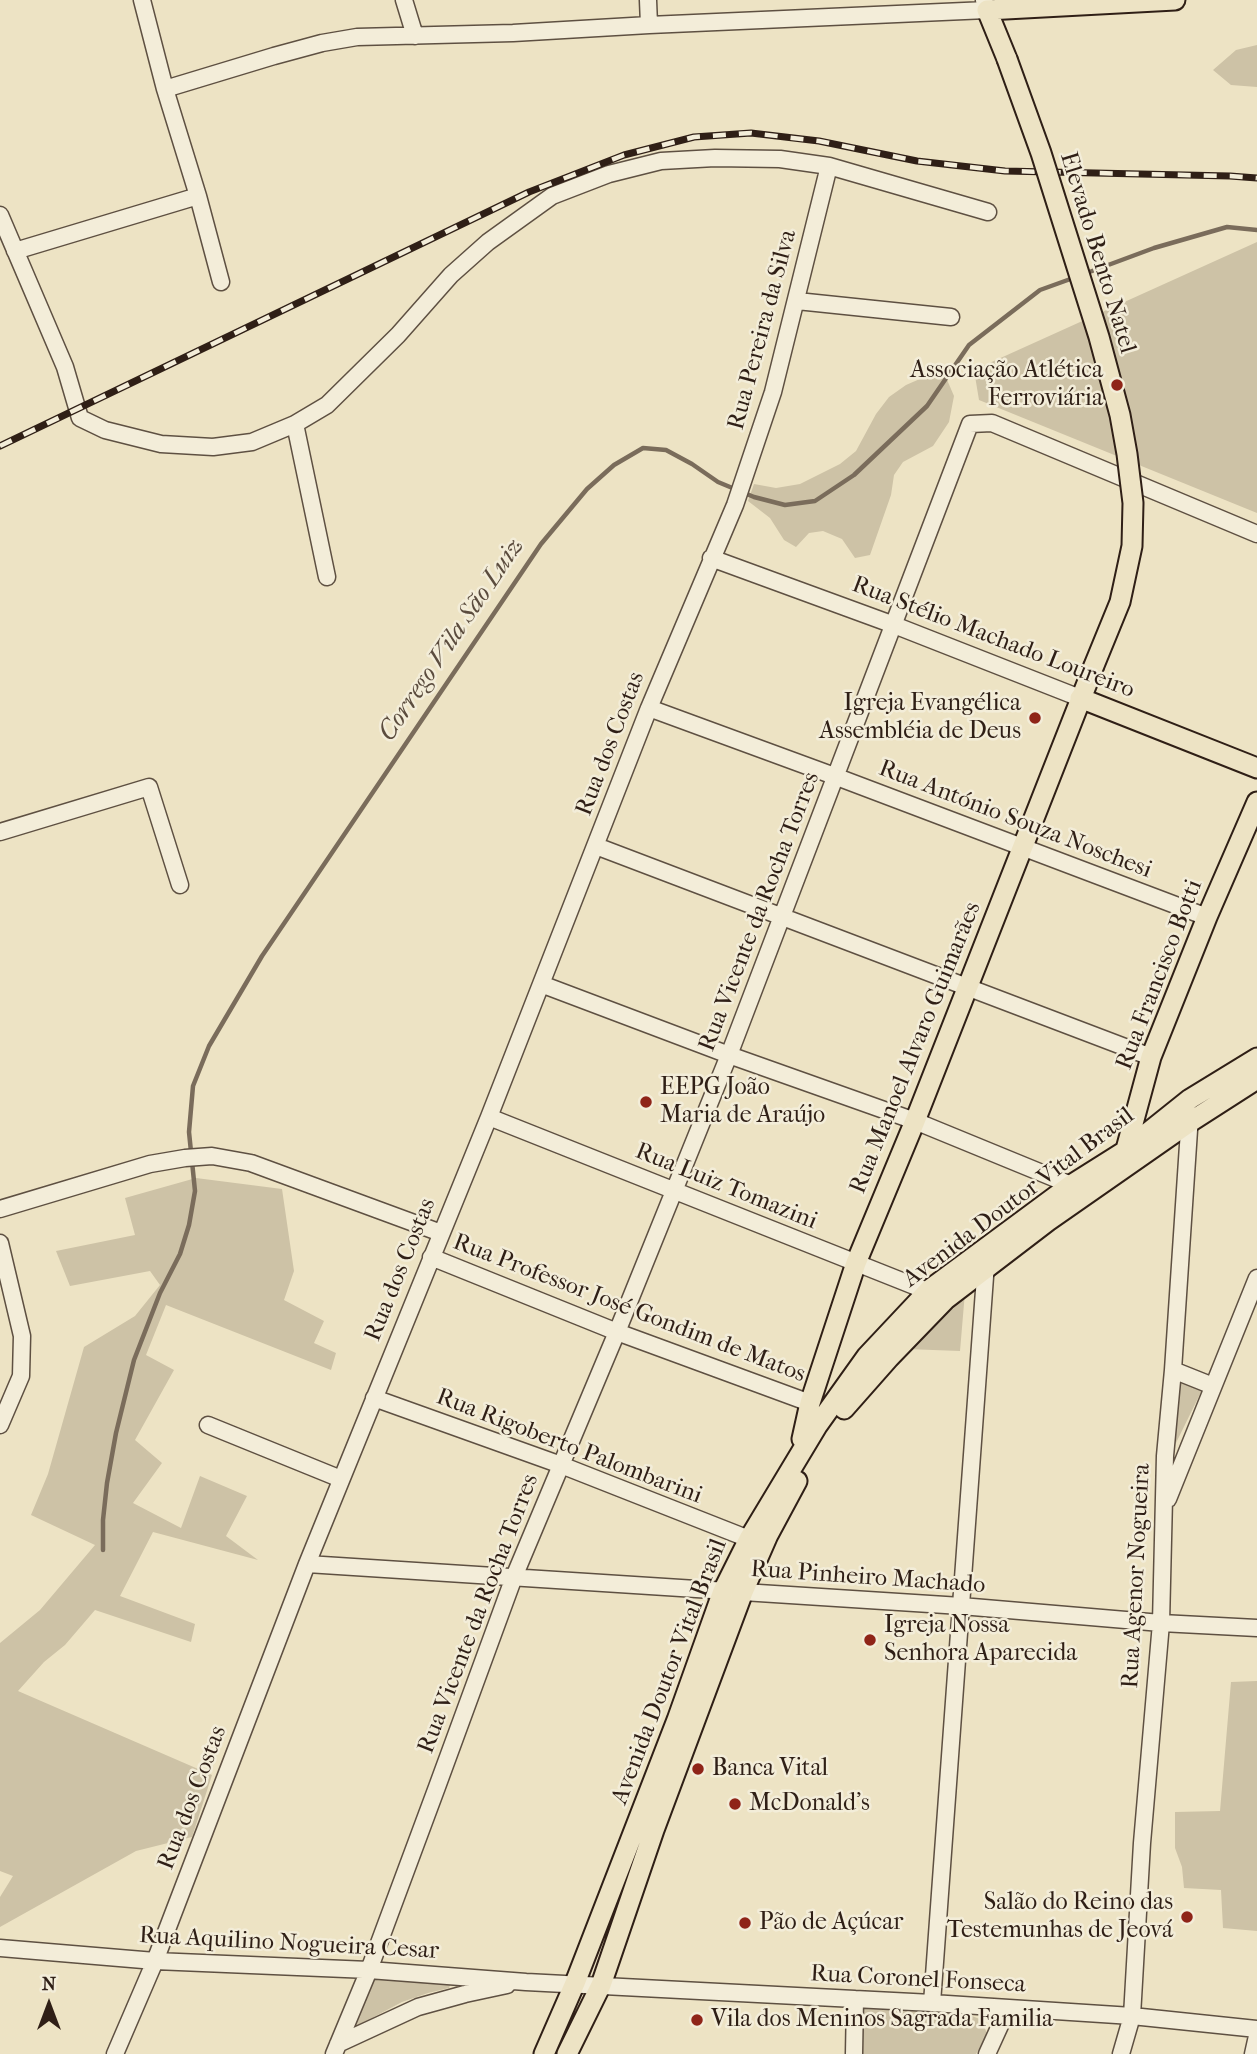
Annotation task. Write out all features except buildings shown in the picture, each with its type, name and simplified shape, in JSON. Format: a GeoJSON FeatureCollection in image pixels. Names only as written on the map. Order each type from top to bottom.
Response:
{"type":"FeatureCollection","features":[{"type":"Feature","properties":{"kind":"main road"},"geometry":{"type":"LineString","coordinates":[[985,5],[1175,0]]}},
{"type":"Feature","properties":{"kind":"main road","name":"Elevado Bento Natel"},"geometry":{"type":"LineString","coordinates":[[985,5],[1041,153],[1121,415],[1133,503],[1132,546],[1120,602],[1093,668]]}},
{"type":"Feature","properties":{"kind":"main road","name":"Rua Manoel Alvaro Guimarães"},"geometry":{"type":"LineString","coordinates":[[800,1452],[810,1403],[856,1263],[915,1121],[1093,668]]}},
{"type":"Feature","properties":{"kind":"main road","name":"Rua Stélio Machado Loureiro"},"geometry":{"type":"LineString","coordinates":[[1080,698],[1257,768]]}},
{"type":"Feature","properties":{"kind":"main road","name":"Rua Francisco Botti"},"geometry":{"type":"LineString","coordinates":[[1123,1161],[1151,1057],[1257,802]]}},
{"type":"Feature","properties":{"kind":"main road","name":"Avenida Doutor Vital Brasil"},"geometry":{"type":"LineString","coordinates":[[544,2054],[575,1983],[677,1720],[733,1592],[768,1535],[807,1462],[837,1416],[889,1357],[937,1295],[985,1269],[1123,1161],[1190,1099],[1257,1058]]}},
{"type":"Feature","properties":{"kind":"main road","name":"Avenida Doutor Vital Brasil"},"geometry":{"type":"LineString","coordinates":[[567,2054],[601,1985],[680,1758],[749,1539],[800,1452],[867,1356],[937,1295],[986,1247],[1071,1185],[1123,1161],[1257,1079]]}},
{"type":"Feature","properties":{"kind":"street"},"geometry":{"type":"LineString","coordinates":[[142,0],[221,282]]}},
{"type":"Feature","properties":{"kind":"street"},"geometry":{"type":"LineString","coordinates":[[404,0],[415,36]]}},
{"type":"Feature","properties":{"kind":"street"},"geometry":{"type":"LineString","coordinates":[[648,0],[649,25]]}},
{"type":"Feature","properties":{"kind":"street"},"geometry":{"type":"LineString","coordinates":[[165,89],[322,43],[357,37],[513,33],[985,5]]}},
{"type":"Feature","properties":{"kind":"street"},"geometry":{"type":"LineString","coordinates":[[0,215],[65,367],[80,418],[105,430],[162,443],[213,447],[251,442],[295,424],[327,405],[398,335],[451,275],[488,242],[552,196],[609,174],[661,161],[780,159],[829,166],[988,212]]}},
{"type":"Feature","properties":{"kind":"street","name":"Rua Pereira da Silva"},"geometry":{"type":"LineString","coordinates":[[735,505],[773,392],[829,166]]}},
{"type":"Feature","properties":{"kind":"street"},"geometry":{"type":"LineString","coordinates":[[15,251],[198,196]]}},
{"type":"Feature","properties":{"kind":"street"},"geometry":{"type":"LineString","coordinates":[[797,301],[951,317]]}},
{"type":"Feature","properties":{"kind":"street","name":"Rua Vicente da Rocha Torres"},"geometry":{"type":"LineString","coordinates":[[336,2049],[369,1970],[514,1577],[729,1055],[970,424],[992,422],[1257,534]]}},
{"type":"Feature","properties":{"kind":"street"},"geometry":{"type":"LineString","coordinates":[[295,424],[327,577]]}},
{"type":"Feature","properties":{"kind":"street","name":"Rua dos Costas"},"geometry":{"type":"LineString","coordinates":[[115,2054],[155,1961],[307,1564],[489,1117],[649,708],[735,505]]}},
{"type":"Feature","properties":{"kind":"street","name":"Rua Stélio Machado Loureiro"},"geometry":{"type":"LineString","coordinates":[[711,558],[894,625],[1080,698]]}},
{"type":"Feature","properties":{"kind":"street","name":"Rua António Souza Noschesi"},"geometry":{"type":"LineString","coordinates":[[649,708],[1207,917]]}},
{"type":"Feature","properties":{"kind":"street"},"geometry":{"type":"LineString","coordinates":[[0,832],[149,787],[180,885]]}},
{"type":"Feature","properties":{"kind":"street"},"geometry":{"type":"LineString","coordinates":[[596,846],[1151,1057]]}},
{"type":"Feature","properties":{"kind":"street"},"geometry":{"type":"LineString","coordinates":[[541,984],[915,1121],[1071,1185]]}},
{"type":"Feature","properties":{"kind":"street","name":"Rua Agenor Nogueira"},"geometry":{"type":"LineString","coordinates":[[1121,2054],[1132,2016],[1142,1843],[1161,1623],[1165,1456],[1190,1099]]}},
{"type":"Feature","properties":{"kind":"street","name":"Rua Luiz Tomazini"},"geometry":{"type":"LineString","coordinates":[[489,1117],[937,1295]]}},
{"type":"Feature","properties":{"kind":"street"},"geometry":{"type":"LineString","coordinates":[[0,1209],[150,1164],[212,1156],[251,1163],[441,1233]]}},
{"type":"Feature","properties":{"kind":"street"},"geometry":{"type":"LineString","coordinates":[[0,1243],[22,1336],[20,1376],[0,1425]]}},
{"type":"Feature","properties":{"kind":"street"},"geometry":{"type":"LineString","coordinates":[[932,2003],[986,1247]]}},
{"type":"Feature","properties":{"kind":"street","name":"Rua Professor José Gondim de Matos"},"geometry":{"type":"LineString","coordinates":[[431,1257],[617,1332],[810,1403]]}},
{"type":"Feature","properties":{"kind":"street"},"geometry":{"type":"LineString","coordinates":[[1164,1507],[1257,1278]]}},
{"type":"Feature","properties":{"kind":"street"},"geometry":{"type":"LineString","coordinates":[[1173,1370],[1213,1386]]}},
{"type":"Feature","properties":{"kind":"street","name":"Rua Rigoberto Palombarini"},"geometry":{"type":"LineString","coordinates":[[374,1398],[561,1465],[749,1539]]}},
{"type":"Feature","properties":{"kind":"street"},"geometry":{"type":"LineString","coordinates":[[208,1425],[341,1479]]}},
{"type":"Feature","properties":{"kind":"street"},"geometry":{"type":"LineString","coordinates":[[1165,1456],[1188,1448]]}},
{"type":"Feature","properties":{"kind":"street","name":"Rua Pinheiro Machado"},"geometry":{"type":"LineString","coordinates":[[307,1564],[1257,1628]]}},
{"type":"Feature","properties":{"kind":"street","name":"Rua Aquilino Nogueira Cesar"},"geometry":{"type":"LineString","coordinates":[[0,1948],[155,1961],[369,1970],[575,1983]]}},
{"type":"Feature","properties":{"kind":"street"},"geometry":{"type":"LineString","coordinates":[[336,2049],[382,2022],[439,2000],[526,1982]]}},
{"type":"Feature","properties":{"kind":"street","name":"Rua Coronel Fonseca"},"geometry":{"type":"LineString","coordinates":[[575,1983],[1132,2016],[1257,2029]]}},
{"type":"Feature","properties":{"kind":"street"},"geometry":{"type":"LineString","coordinates":[[854,2054],[855,1999]]}},
{"type":"Feature","properties":{"kind":"street"},"geometry":{"type":"LineString","coordinates":[[987,2054],[1008,2008]]}},
{"type":"Feature","properties":{"kind":"street"},"geometry":{"type":"LineString","coordinates":[[1253,2054],[1257,2036]]}},
{"type":"Feature","properties":{"kind":"shaded area"},"geometry":{"type":"Polygon","coordinates":[[[1257,45],[1257,87],[1231,85],[1213,70],[1236,50],[1257,45]]]}},
{"type":"Feature","properties":{"kind":"shaded area","name":"Associação Atlética Ferroviária"},"geometry":{"type":"Polygon","coordinates":[[[1257,242],[1257,513],[979,400],[974,370],[1257,242]]]}},
{"type":"Feature","properties":{"kind":"shaded area"},"geometry":{"type":"Polygon","coordinates":[[[929,375],[945,375],[954,396],[949,422],[933,446],[903,462],[894,475],[891,495],[870,555],[855,558],[842,539],[823,531],[809,533],[796,547],[784,540],[770,518],[748,501],[754,484],[776,488],[800,484],[840,464],[856,451],[876,414],[889,397],[906,385],[929,375]]]}},
{"type":"Feature","properties":{"kind":"shaded area"},"geometry":{"type":"Polygon","coordinates":[[[196,1178],[282,1189],[294,1271],[284,1300],[324,1321],[314,1343],[336,1353],[331,1370],[166,1305],[146,1355],[174,1370],[135,1440],[162,1463],[133,1503],[181,1528],[200,1476],[247,1496],[226,1536],[258,1560],[153,1532],[120,1596],[195,1624],[191,1642],[95,1610],[65,1645],[44,1662],[18,1691],[212,1775],[192,1837],[136,1851],[0,1927],[0,1897],[13,1876],[0,1871],[0,1643],[40,1610],[95,1545],[31,1515],[48,1474],[84,1347],[135,1316],[160,1285],[150,1271],[70,1286],[56,1251],[135,1235],[125,1198],[196,1178]]]}},
{"type":"Feature","properties":{"kind":"shaded area"},"geometry":{"type":"Polygon","coordinates":[[[965,1292],[960,1351],[906,1349],[965,1292]]]}},
{"type":"Feature","properties":{"kind":"shaded area"},"geometry":{"type":"Polygon","coordinates":[[[1180,1381],[1202,1390],[1175,1445],[1180,1381]]]}},
{"type":"Feature","properties":{"kind":"shaded area"},"geometry":{"type":"Polygon","coordinates":[[[1257,1681],[1257,1931],[1223,1928],[1221,1890],[1184,1888],[1182,1867],[1175,1848],[1175,1812],[1220,1811],[1231,1682],[1257,1681]]]}},
{"type":"Feature","properties":{"kind":"shaded area"},"geometry":{"type":"Polygon","coordinates":[[[373,1978],[452,1980],[449,1988],[402,2002],[353,2028],[373,1978]]]}},
{"type":"Feature","properties":{"kind":"shaded area"},"geometry":{"type":"Polygon","coordinates":[[[864,2006],[962,2012],[982,2020],[987,2034],[976,2054],[862,2054],[864,2006]]]}},
{"type":"Feature","properties":{"kind":"waterway","name":"Corrego Vila São Luiz"},"geometry":{"type":"LineString","coordinates":[[1084,274],[1154,248],[1227,227],[1257,230]]}},
{"type":"Feature","properties":{"kind":"waterway","name":"Corrego Vila São Luiz"},"geometry":{"type":"LineString","coordinates":[[103,1550],[107,1483],[134,1360],[160,1293],[180,1254],[189,1225],[195,1191],[189,1132],[193,1086],[209,1046],[262,956],[541,544],[587,489],[614,465],[643,448],[666,450],[718,482],[754,497],[785,505],[815,501],[854,475],[927,406],[969,345],[1040,290],[1076,277]]}},
{"type":"Feature","properties":{"kind":"railway"},"geometry":{"type":"LineString","coordinates":[[0,446],[529,192],[624,155],[694,137],[751,133],[819,141],[917,161],[1005,171],[1257,178]]}},
{"type":"Feature","properties":{"kind":"place","name":"Associação Atlética Ferroviária"},"geometry":{"type":"Point","coordinates":[1117,385]}},
{"type":"Feature","properties":{"kind":"place","name":"Igreja Evangélica Assembléia de Deus"},"geometry":{"type":"Point","coordinates":[1035,718]}},
{"type":"Feature","properties":{"kind":"place","name":"EEPG João Maria de Araújo"},"geometry":{"type":"Point","coordinates":[646,1102]}},
{"type":"Feature","properties":{"kind":"place","name":"Igreja Nossa Senhora Aparecida"},"geometry":{"type":"Point","coordinates":[870,1640]}},
{"type":"Feature","properties":{"kind":"place","name":"Banca Vital"},"geometry":{"type":"Point","coordinates":[698,1769]}},
{"type":"Feature","properties":{"kind":"place","name":"McDonald's"},"geometry":{"type":"Point","coordinates":[735,1804]}},
{"type":"Feature","properties":{"kind":"place","name":"Salão do Reino das Testemunhas de Jeová"},"geometry":{"type":"Point","coordinates":[1187,1917]}},
{"type":"Feature","properties":{"kind":"place","name":"Pão de Açúcar"},"geometry":{"type":"Point","coordinates":[745,1923]}},
{"type":"Feature","properties":{"kind":"place","name":"Vila dos Meninos Sagrada Familia"},"geometry":{"type":"Point","coordinates":[697,2020]}}]}
